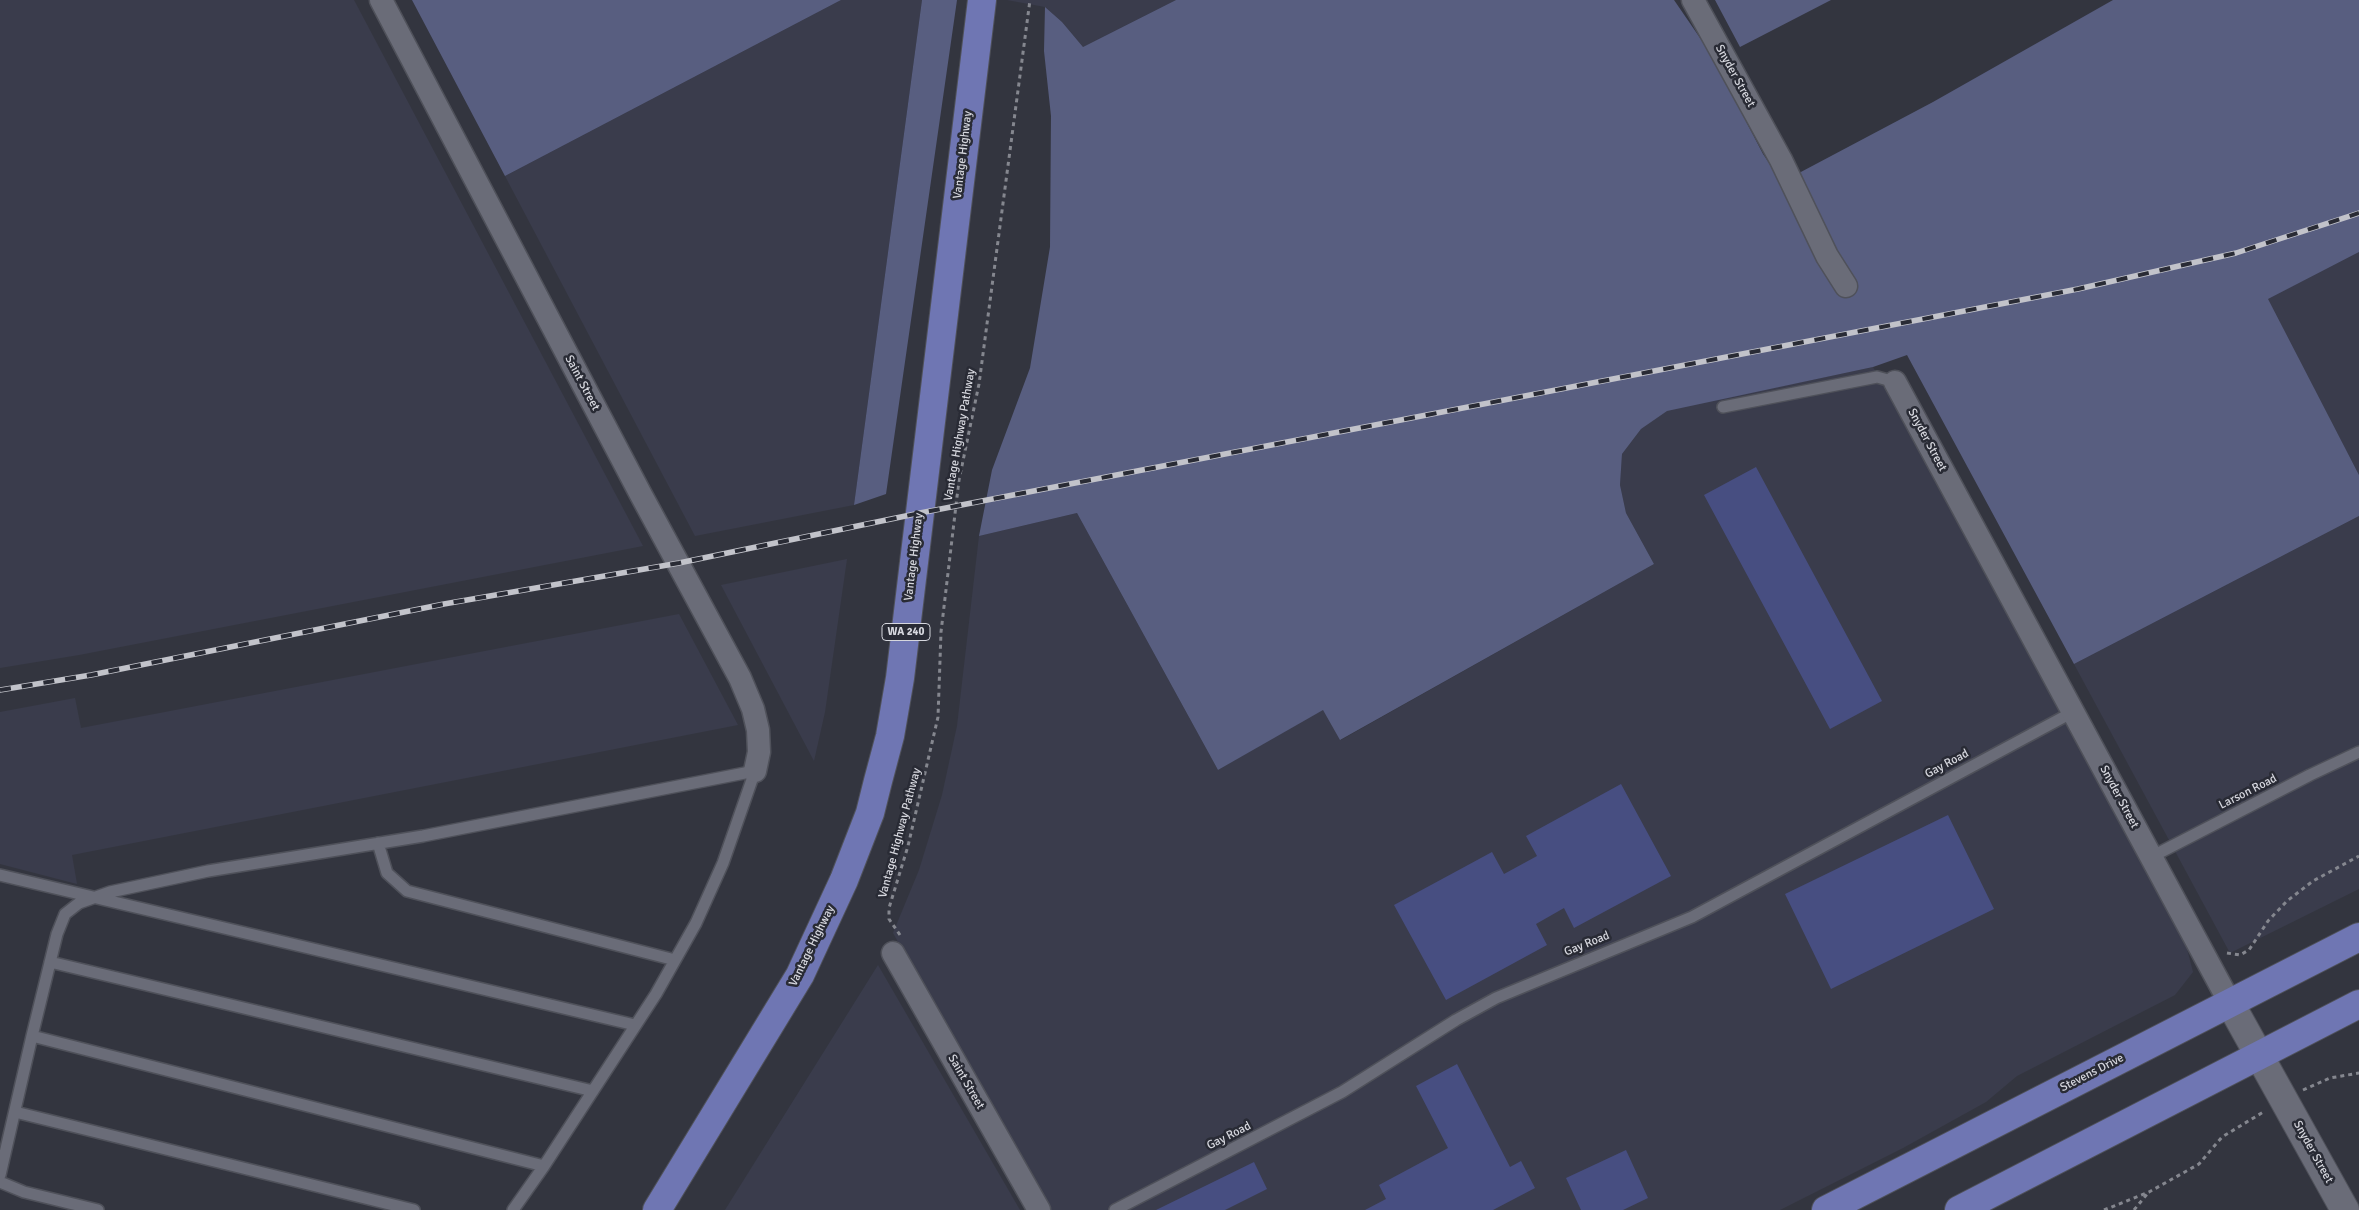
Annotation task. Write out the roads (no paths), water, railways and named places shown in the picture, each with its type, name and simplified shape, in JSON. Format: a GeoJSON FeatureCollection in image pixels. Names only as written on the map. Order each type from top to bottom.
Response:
{"type":"FeatureCollection","features":[{"type":"Feature","properties":{"kind":"main road","name":"Vantage Highway"},"geometry":{"type":"LineString","coordinates":[[657,1210],[800,975],[844,880],[870,813],[890,736],[900,678],[982,0]]}},
{"type":"Feature","properties":{"kind":"main road","name":"Stevens Drive"},"geometry":{"type":"LineString","coordinates":[[1826,1210],[2359,937]]}},
{"type":"Feature","properties":{"kind":"main road"},"geometry":{"type":"LineString","coordinates":[[1959,1210],[2359,1004]]}},
{"type":"Feature","properties":{"kind":"street","name":"Saint Street"},"geometry":{"type":"LineString","coordinates":[[381,0],[640,493],[740,678],[753,708],[758,730],[759,752],[755,771]]}},
{"type":"Feature","properties":{"kind":"street","name":"Snyder Street"},"geometry":{"type":"LineString","coordinates":[[1692,0],[1781,160],[1827,256],[1846,286]]}},
{"type":"Feature","properties":{"kind":"street","name":"Snyder Street"},"geometry":{"type":"LineString","coordinates":[[1895,382],[2258,1055],[2345,1210]]}},
{"type":"Feature","properties":{"kind":"street","name":"Saint Street"},"geometry":{"type":"LineString","coordinates":[[893,953],[1039,1210]]}},
{"type":"Feature","properties":{"kind":"lane"},"geometry":{"type":"LineString","coordinates":[[1724,407],[1877,377],[1895,382]]}},
{"type":"Feature","properties":{"kind":"lane","name":"Gay Road"},"geometry":{"type":"LineString","coordinates":[[1115,1210],[1342,1092],[1456,1020],[1496,998],[1692,917],[2073,712]]}},
{"type":"Feature","properties":{"kind":"lane","name":"Larson Road"},"geometry":{"type":"LineString","coordinates":[[2151,857],[2355,753]]}},
{"type":"Feature","properties":{"kind":"lane"},"geometry":{"type":"LineString","coordinates":[[0,1175],[50,962],[64,914],[79,903],[94,897],[208,871],[378,843],[755,771],[724,863],[696,923],[593,1091],[513,1210]]}},
{"type":"Feature","properties":{"kind":"lane"},"geometry":{"type":"LineString","coordinates":[[378,843],[387,872],[407,891],[675,960]]}},
{"type":"Feature","properties":{"kind":"lane"},"geometry":{"type":"LineString","coordinates":[[0,875],[635,1025]]}},
{"type":"Feature","properties":{"kind":"lane"},"geometry":{"type":"LineString","coordinates":[[50,962],[593,1091]]}},
{"type":"Feature","properties":{"kind":"lane"},"geometry":{"type":"LineString","coordinates":[[32,1036],[544,1166]]}},
{"type":"Feature","properties":{"kind":"lane"},"geometry":{"type":"LineString","coordinates":[[15,1112],[414,1210]]}},
{"type":"Feature","properties":{"kind":"lane"},"geometry":{"type":"LineString","coordinates":[[0,1182],[24,1192],[98,1210]]}},
{"type":"Feature","properties":{"kind":"lane"},"geometry":{"type":"LineString","coordinates":[[2351,1210],[2359,1206]]}},
{"type":"Feature","properties":{"kind":"railway"},"geometry":{"type":"LineString","coordinates":[[0,690],[91,675],[444,604],[679,563],[920,513],[2078,289],[2236,253],[2359,213]]}}]}
